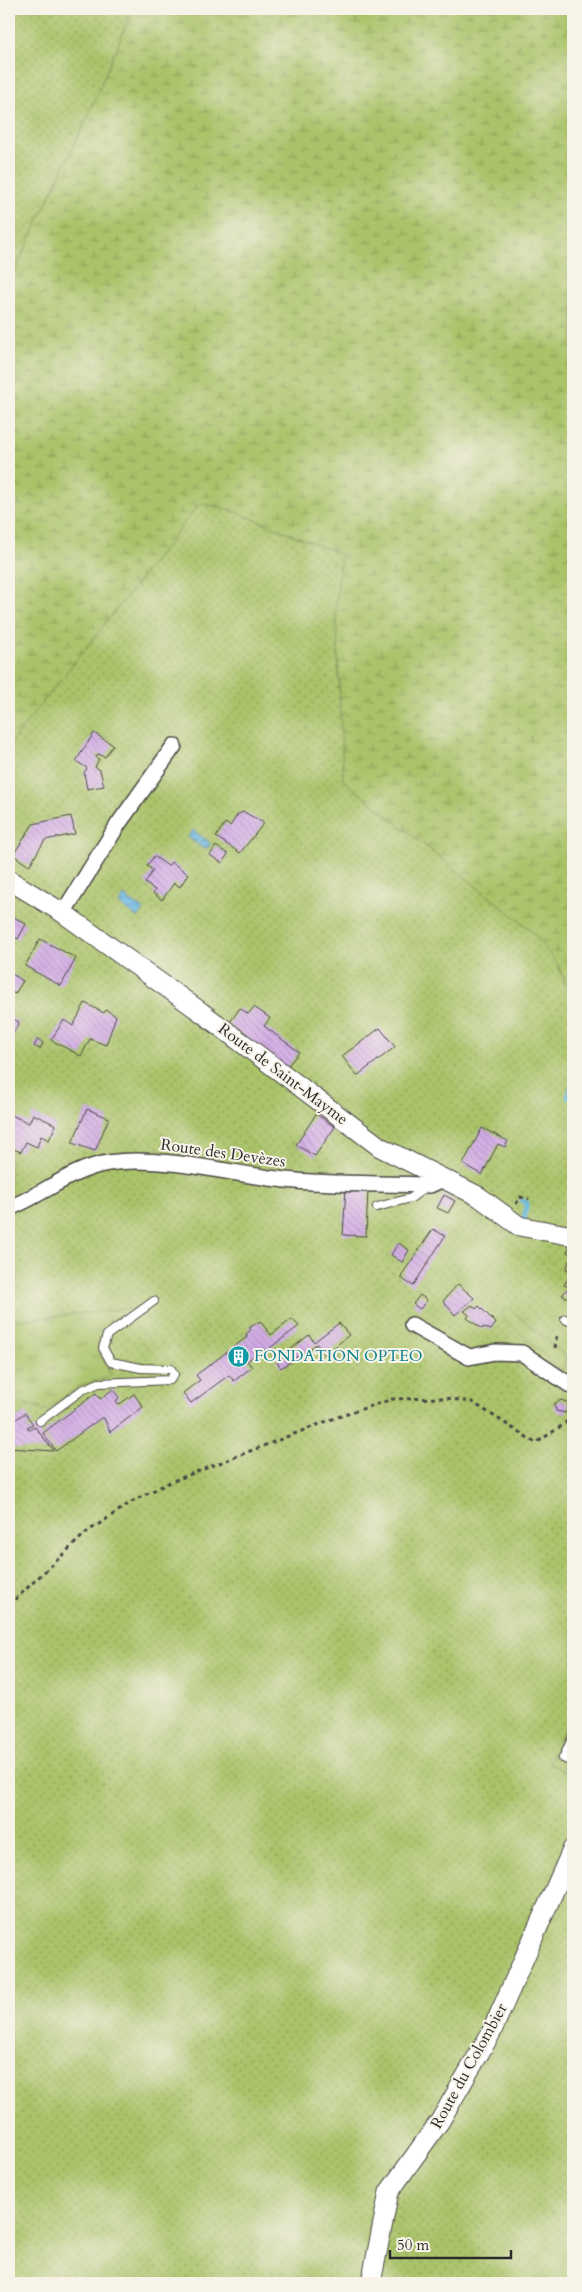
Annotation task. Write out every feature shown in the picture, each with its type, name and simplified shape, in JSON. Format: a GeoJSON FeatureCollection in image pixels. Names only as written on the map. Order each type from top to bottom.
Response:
{"type":"FeatureCollection","features":[{"type":"Feature","properties":{"kind":"street"},"geometry":{"type":"LineString","coordinates":[[63,912],[119,823],[174,746]]}},
{"type":"Feature","properties":{"kind":"street","name":"Route de Saint-Mayme"},"geometry":{"type":"LineString","coordinates":[[9,880],[63,912],[201,1012],[380,1147],[435,1182],[478,1196],[519,1226],[546,1236],[573,1236]]}},
{"type":"Feature","properties":{"kind":"street","name":"Route des Devèzes"},"geometry":{"type":"LineString","coordinates":[[9,1208],[22,1203],[72,1175],[107,1163],[141,1160],[287,1180],[435,1182]]}},
{"type":"Feature","properties":{"kind":"street"},"geometry":{"type":"LineString","coordinates":[[412,1325],[469,1357],[495,1352],[522,1353],[573,1387]]}},
{"type":"Feature","properties":{"kind":"street","name":"Route du Colombier"},"geometry":{"type":"LineString","coordinates":[[372,2283],[389,2192],[440,2121],[491,2033],[573,1848]]}},
{"type":"Feature","properties":{"kind":"lane"},"geometry":{"type":"LineString","coordinates":[[377,1207],[411,1198],[435,1182]]}},
{"type":"Feature","properties":{"kind":"lane"},"geometry":{"type":"LineString","coordinates":[[40,1421],[82,1390],[99,1383],[170,1380],[174,1374],[171,1369],[141,1368],[112,1362],[103,1348],[107,1335],[154,1301]]}},
{"type":"Feature","properties":{"kind":"lane"},"geometry":{"type":"LineString","coordinates":[[566,1319],[573,1323]]}},
{"type":"Feature","properties":{"kind":"lane"},"geometry":{"type":"LineString","coordinates":[[573,1737],[563,1758],[573,1763]]}},
{"type":"Feature","properties":{"kind":"path"},"geometry":{"type":"LineString","coordinates":[[514,1206],[520,1197],[529,1199]]}},
{"type":"Feature","properties":{"kind":"path"},"geometry":{"type":"LineString","coordinates":[[555,1348],[557,1333]]}},
{"type":"Feature","properties":{"kind":"path"},"geometry":{"type":"LineString","coordinates":[[9,1605],[86,1532],[133,1501],[168,1483],[335,1418],[392,1399],[445,1398],[472,1402],[536,1443],[566,1423],[573,1396]]}},
{"type":"Feature","properties":{"kind":"green space"},"geometry":{"type":"Polygon","coordinates":[[[9,9],[573,9],[573,2283],[9,2283],[9,9]]]}},
{"type":"Feature","properties":{"kind":"green space"},"geometry":{"type":"Polygon","coordinates":[[[133,9],[573,9],[573,1003],[558,965],[531,930],[343,780],[336,604],[341,554],[231,510],[200,503],[9,745],[9,283],[86,120],[133,9]]]}},
{"type":"Feature","properties":{"kind":"green space"},"geometry":{"type":"Polygon","coordinates":[[[508,1307],[566,1357],[562,1371],[500,1315],[508,1307]]]}},
{"type":"Feature","properties":{"kind":"green space"},"geometry":{"type":"Polygon","coordinates":[[[135,1308],[102,1335],[98,1349],[111,1376],[78,1387],[47,1410],[9,1400],[9,1321],[135,1308]]]}},
{"type":"Feature","properties":{"kind":"green space"},"geometry":{"type":"Polygon","coordinates":[[[573,1710],[573,1776],[549,1763],[573,1710]]]}},
{"type":"Feature","properties":{"kind":"water"},"geometry":{"type":"Polygon","coordinates":[[[193,830],[209,842],[210,846],[204,849],[188,837],[193,830]]]}},
{"type":"Feature","properties":{"kind":"water"},"geometry":{"type":"Polygon","coordinates":[[[124,896],[144,910],[138,918],[119,904],[124,896]]]}},
{"type":"Feature","properties":{"kind":"building"},"geometry":{"type":"Polygon","coordinates":[[[94,733],[113,745],[105,757],[98,754],[96,758],[99,759],[95,767],[100,770],[104,786],[87,789],[84,773],[87,768],[76,761],[94,733]]]}},
{"type":"Feature","properties":{"kind":"building"},"geometry":{"type":"Polygon","coordinates":[[[244,812],[264,823],[240,853],[216,837],[225,823],[230,826],[238,814],[244,812]]]}},
{"type":"Feature","properties":{"kind":"building"},"geometry":{"type":"Polygon","coordinates":[[[71,816],[75,834],[45,840],[29,866],[13,855],[33,824],[71,816]]]}},
{"type":"Feature","properties":{"kind":"building"},"geometry":{"type":"Polygon","coordinates":[[[216,846],[228,854],[222,863],[210,855],[216,846]]]}},
{"type":"Feature","properties":{"kind":"building"},"geometry":{"type":"Polygon","coordinates":[[[154,856],[168,866],[171,862],[188,874],[180,887],[174,883],[162,900],[153,893],[155,890],[145,883],[153,870],[147,866],[154,856]]]}},
{"type":"Feature","properties":{"kind":"building"},"geometry":{"type":"Polygon","coordinates":[[[9,914],[26,924],[18,939],[9,934],[9,914]]]}},
{"type":"Feature","properties":{"kind":"building"},"geometry":{"type":"Polygon","coordinates":[[[40,939],[76,958],[61,986],[25,966],[40,939]]]}},
{"type":"Feature","properties":{"kind":"building"},"geometry":{"type":"Polygon","coordinates":[[[12,974],[23,981],[15,994],[9,991],[9,979],[12,974]]]}},
{"type":"Feature","properties":{"kind":"building"},"geometry":{"type":"Polygon","coordinates":[[[85,1003],[104,1013],[106,1010],[116,1016],[106,1045],[90,1039],[81,1056],[51,1040],[64,1020],[73,1026],[85,1003]]]}},
{"type":"Feature","properties":{"kind":"building"},"geometry":{"type":"Polygon","coordinates":[[[254,1007],[270,1018],[264,1026],[299,1052],[286,1068],[228,1025],[240,1008],[248,1014],[254,1007]]]}},
{"type":"Feature","properties":{"kind":"building"},"geometry":{"type":"Polygon","coordinates":[[[9,1017],[19,1022],[12,1036],[9,1034],[9,1017]]]}},
{"type":"Feature","properties":{"kind":"building"},"geometry":{"type":"Polygon","coordinates":[[[380,1028],[395,1047],[357,1076],[342,1056],[380,1028]]]}},
{"type":"Feature","properties":{"kind":"building"},"geometry":{"type":"Polygon","coordinates":[[[38,1039],[43,1043],[40,1049],[34,1046],[38,1039]]]}},
{"type":"Feature","properties":{"kind":"building"},"geometry":{"type":"Polygon","coordinates":[[[87,1109],[109,1118],[95,1151],[72,1143],[87,1109]]]}},
{"type":"Feature","properties":{"kind":"building"},"geometry":{"type":"Polygon","coordinates":[[[9,1114],[29,1123],[33,1114],[56,1125],[49,1140],[41,1136],[37,1147],[26,1142],[21,1152],[9,1147],[9,1114]]]}},
{"type":"Feature","properties":{"kind":"building"},"geometry":{"type":"Polygon","coordinates":[[[316,1114],[335,1127],[315,1156],[296,1145],[316,1114]]]}},
{"type":"Feature","properties":{"kind":"building"},"geometry":{"type":"Polygon","coordinates":[[[482,1128],[508,1141],[505,1147],[498,1144],[482,1175],[463,1164],[482,1128]]]}},
{"type":"Feature","properties":{"kind":"building"},"geometry":{"type":"Polygon","coordinates":[[[346,1188],[368,1189],[366,1236],[343,1235],[346,1188]]]}},
{"type":"Feature","properties":{"kind":"building"},"geometry":{"type":"Polygon","coordinates":[[[444,1195],[455,1201],[448,1213],[437,1208],[444,1195]]]}},
{"type":"Feature","properties":{"kind":"building"},"geometry":{"type":"Polygon","coordinates":[[[433,1229],[445,1236],[413,1286],[401,1278],[433,1229]]]}},
{"type":"Feature","properties":{"kind":"building"},"geometry":{"type":"Polygon","coordinates":[[[398,1243],[409,1250],[402,1262],[391,1255],[398,1243]]]}},
{"type":"Feature","properties":{"kind":"building"},"geometry":{"type":"Polygon","coordinates":[[[571,1243],[573,1244],[573,1255],[567,1252],[571,1243]]]}},
{"type":"Feature","properties":{"kind":"building"},"geometry":{"type":"Polygon","coordinates":[[[570,1259],[573,1260],[573,1300],[562,1295],[569,1287],[564,1285],[572,1272],[566,1269],[570,1259]]]}},
{"type":"Feature","properties":{"kind":"building"},"geometry":{"type":"Polygon","coordinates":[[[458,1284],[474,1298],[455,1315],[443,1301],[458,1284]]]}},
{"type":"Feature","properties":{"kind":"building"},"geometry":{"type":"Polygon","coordinates":[[[420,1295],[427,1300],[420,1309],[413,1304],[420,1295]]]}},
{"type":"Feature","properties":{"kind":"building"},"geometry":{"type":"Polygon","coordinates":[[[472,1305],[476,1309],[479,1306],[496,1323],[491,1330],[483,1327],[482,1329],[467,1318],[469,1315],[464,1311],[472,1305]]]}},
{"type":"Feature","properties":{"kind":"building","name":"FONDATION OPTEO"},"geometry":{"type":"Polygon","coordinates":[[[292,1319],[299,1326],[266,1351],[264,1349],[247,1361],[252,1367],[234,1381],[229,1375],[191,1403],[183,1393],[200,1380],[196,1375],[247,1337],[246,1334],[251,1330],[249,1328],[260,1321],[271,1335],[292,1319]]]}},
{"type":"Feature","properties":{"kind":"building"},"geometry":{"type":"Polygon","coordinates":[[[339,1323],[349,1335],[325,1355],[317,1344],[281,1368],[276,1361],[309,1335],[314,1342],[339,1323]]]}},
{"type":"Feature","properties":{"kind":"building"},"geometry":{"type":"Polygon","coordinates":[[[113,1389],[119,1398],[116,1401],[118,1405],[134,1394],[143,1407],[110,1432],[104,1418],[101,1418],[56,1451],[43,1433],[96,1393],[100,1399],[113,1389]]]}},
{"type":"Feature","properties":{"kind":"building"},"geometry":{"type":"Polygon","coordinates":[[[561,1400],[569,1403],[566,1413],[556,1411],[554,1404],[561,1400]]]}},
{"type":"Feature","properties":{"kind":"building"},"geometry":{"type":"Polygon","coordinates":[[[25,1413],[33,1424],[27,1427],[29,1430],[35,1427],[54,1451],[9,1448],[9,1424],[25,1413]]]}},
{"type":"Feature","properties":{"kind":"waterway"},"geometry":{"type":"LineString","coordinates":[[568,1097],[573,1083]]}},
{"type":"Feature","properties":{"kind":"waterway"},"geometry":{"type":"LineString","coordinates":[[522,1201],[527,1203],[524,1219]]}},
{"type":"Feature","properties":{"kind":"place","name":"FONDATION OPTEO"},"geometry":{"type":"Point","coordinates":[238,1356]}}]}
